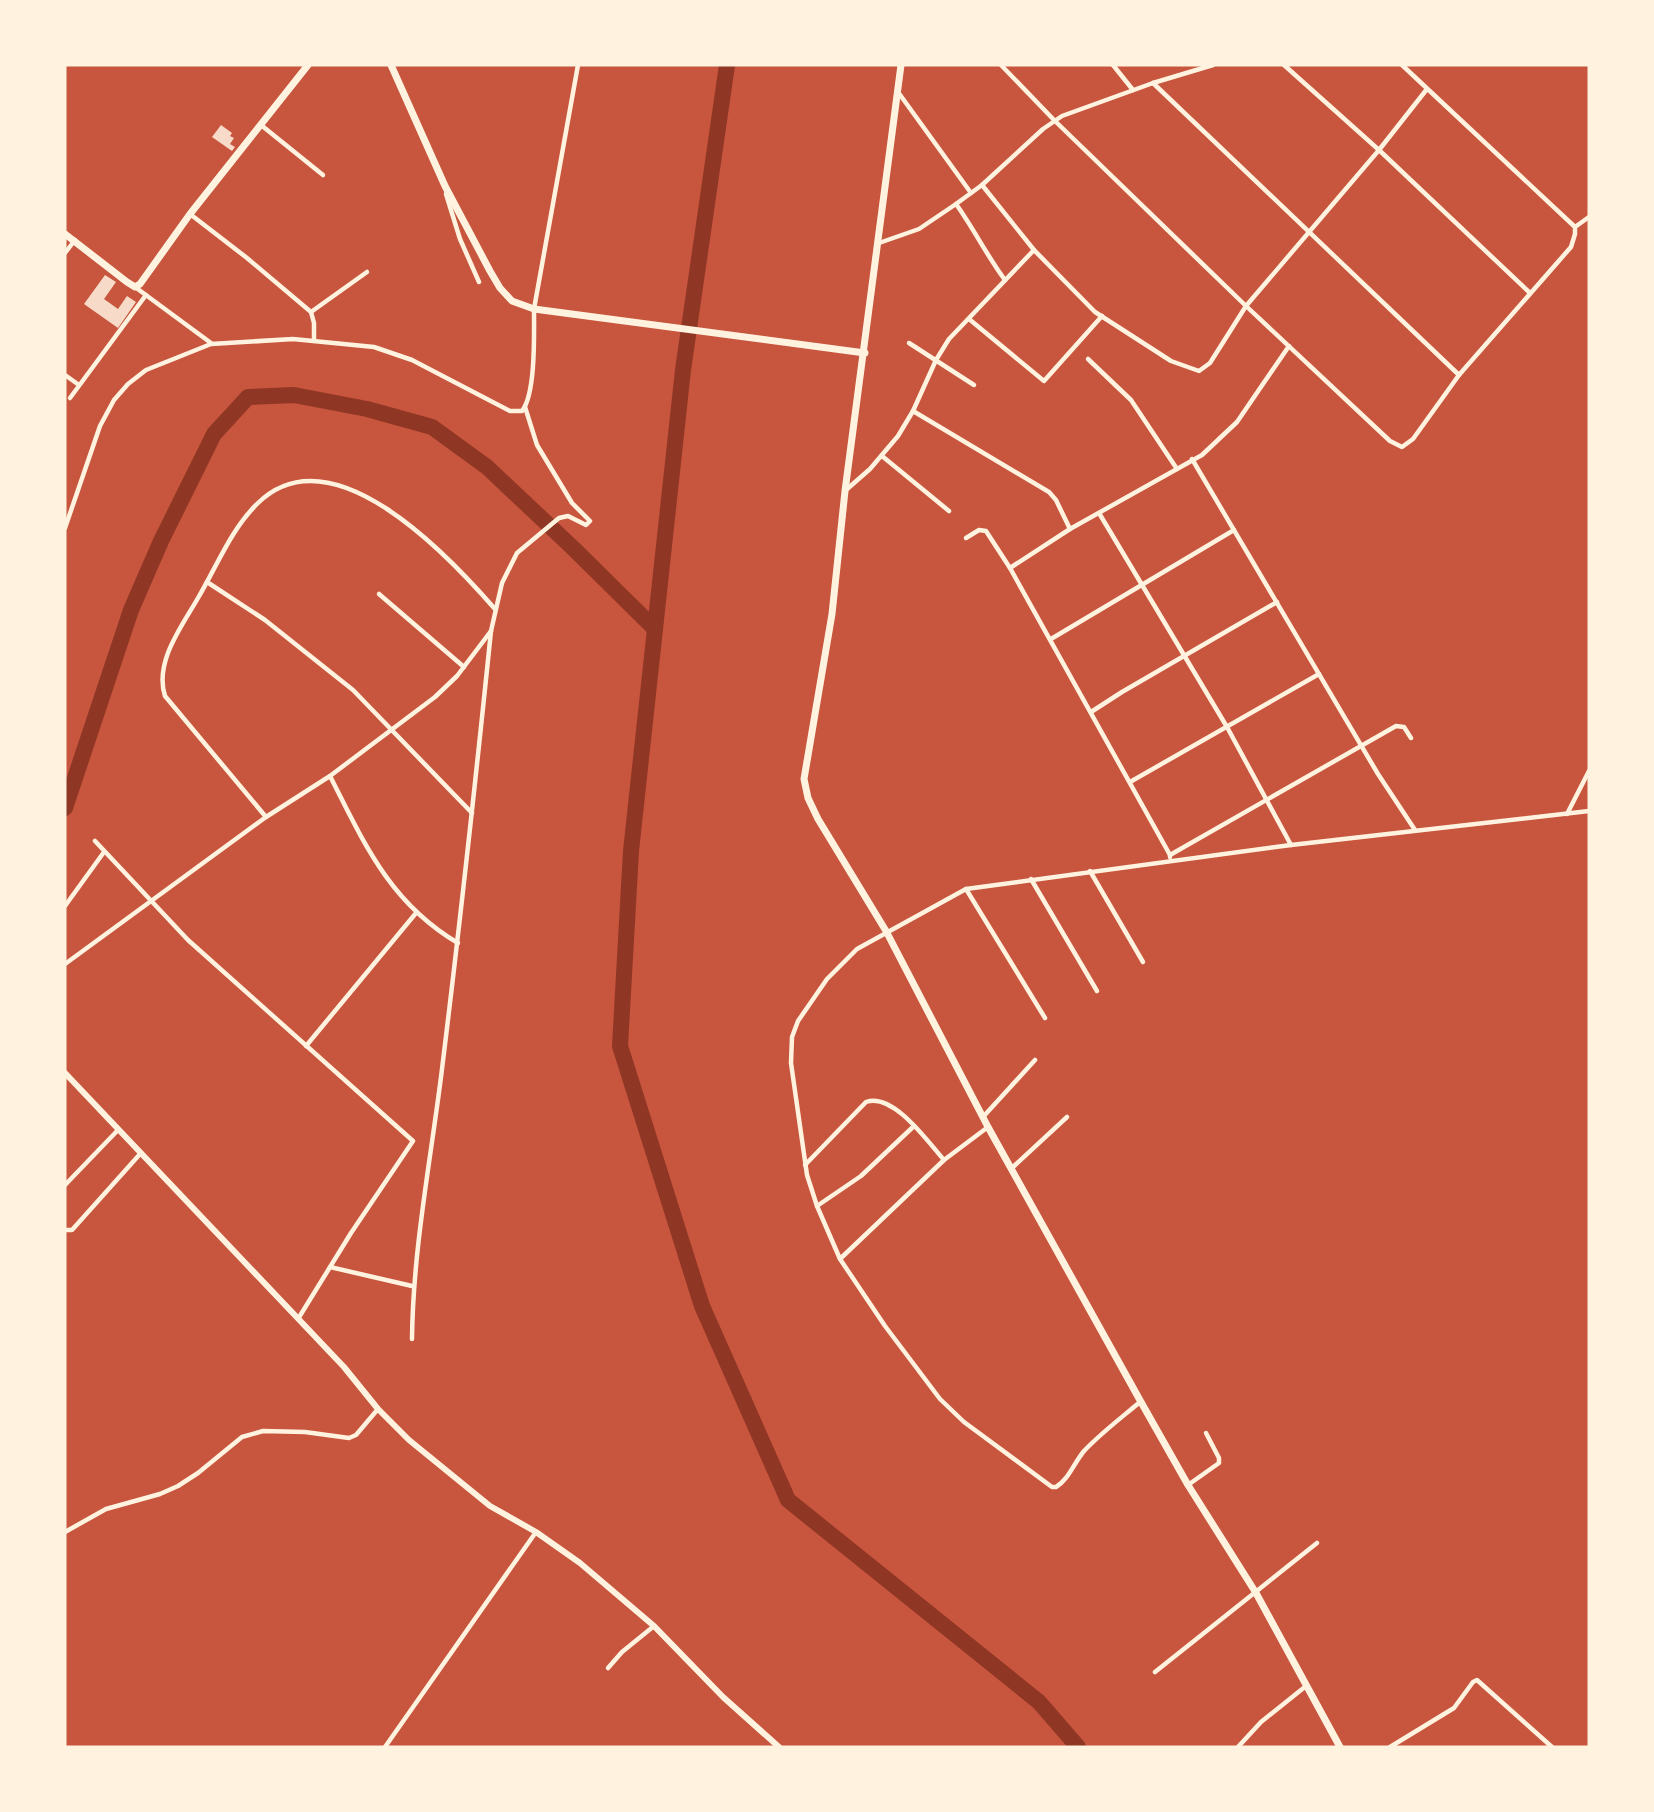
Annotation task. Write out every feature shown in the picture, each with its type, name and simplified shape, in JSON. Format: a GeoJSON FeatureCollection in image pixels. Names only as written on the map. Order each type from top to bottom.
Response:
{"type":"FeatureCollection","features":[{"type":"Feature","properties":{"kind":"main road"},"geometry":{"type":"LineString","coordinates":[[65,234],[135,287],[140,284],[190,214],[308,65]]}},
{"type":"Feature","properties":{"kind":"main road"},"geometry":{"type":"LineString","coordinates":[[391,65],[445,186],[500,288],[512,301],[534,309],[864,353]]}},
{"type":"Feature","properties":{"kind":"main road"},"geometry":{"type":"LineString","coordinates":[[901,65],[845,491],[832,614],[804,779],[808,798],[886,931],[988,1127],[1141,1402],[1188,1485],[1256,1593],[1340,1747]]}},
{"type":"Feature","properties":{"kind":"street"},"geometry":{"type":"LineString","coordinates":[[65,528],[100,426],[114,400],[146,370],[211,344],[256,340],[314,341],[374,347],[412,360],[510,411],[517,412],[525,407],[528,402],[534,346],[534,309],[578,65]]}},
{"type":"Feature","properties":{"kind":"street"},"geometry":{"type":"LineString","coordinates":[[1001,65],[1246,306],[1390,441],[1402,447],[1413,439],[1460,375],[1571,247],[1575,234],[1575,227],[1402,65]]}},
{"type":"Feature","properties":{"kind":"street"},"geometry":{"type":"LineString","coordinates":[[1113,65],[1133,90]]}},
{"type":"Feature","properties":{"kind":"street"},"geometry":{"type":"LineString","coordinates":[[879,243],[919,229],[956,204],[982,185],[1042,129],[1062,116],[1153,83],[1213,65]]}},
{"type":"Feature","properties":{"kind":"street"},"geometry":{"type":"LineString","coordinates":[[1284,65],[1379,150],[1530,293]]}},
{"type":"Feature","properties":{"kind":"street"},"geometry":{"type":"LineString","coordinates":[[1153,83],[1460,375]]}},
{"type":"Feature","properties":{"kind":"street"},"geometry":{"type":"LineString","coordinates":[[982,185],[1034,250],[1074,293],[1102,316],[1171,361],[1199,371],[1210,363],[1246,306],[1310,233],[1427,89]]}},
{"type":"Feature","properties":{"kind":"street"},"geometry":{"type":"LineString","coordinates":[[898,91],[971,193]]}},
{"type":"Feature","properties":{"kind":"street"},"geometry":{"type":"LineString","coordinates":[[261,125],[323,175]]}},
{"type":"Feature","properties":{"kind":"street"},"geometry":{"type":"LineString","coordinates":[[445,186],[448,206],[479,282]]}},
{"type":"Feature","properties":{"kind":"street"},"geometry":{"type":"LineString","coordinates":[[956,204],[1005,280]]}},
{"type":"Feature","properties":{"kind":"street"},"geometry":{"type":"LineString","coordinates":[[190,214],[311,312],[314,341]]}},
{"type":"Feature","properties":{"kind":"street"},"geometry":{"type":"LineString","coordinates":[[1575,227],[1589,216]]}},
{"type":"Feature","properties":{"kind":"street"},"geometry":{"type":"LineString","coordinates":[[65,253],[75,240]]}},
{"type":"Feature","properties":{"kind":"street"},"geometry":{"type":"LineString","coordinates":[[845,491],[870,469],[898,436],[949,340],[1034,250]]}},
{"type":"Feature","properties":{"kind":"street"},"geometry":{"type":"LineString","coordinates":[[311,312],[367,272]]}},
{"type":"Feature","properties":{"kind":"street"},"geometry":{"type":"LineString","coordinates":[[135,287],[211,344]]}},
{"type":"Feature","properties":{"kind":"street"},"geometry":{"type":"LineString","coordinates":[[70,398],[146,295]]}},
{"type":"Feature","properties":{"kind":"street"},"geometry":{"type":"LineString","coordinates":[[969,318],[1044,381],[1102,316]]}},
{"type":"Feature","properties":{"kind":"street"},"geometry":{"type":"LineString","coordinates":[[909,343],[974,385]]}},
{"type":"Feature","properties":{"kind":"street"},"geometry":{"type":"LineString","coordinates":[[1010,568],[1070,529],[1212,447],[1237,422],[1289,346]]}},
{"type":"Feature","properties":{"kind":"street"},"geometry":{"type":"LineString","coordinates":[[1088,359],[1137,408],[1177,469]]}},
{"type":"Feature","properties":{"kind":"street"},"geometry":{"type":"LineString","coordinates":[[65,375],[79,385]]}},
{"type":"Feature","properties":{"kind":"street"},"geometry":{"type":"LineString","coordinates":[[412,1339],[412,1286],[458,943],[495,610],[502,583],[517,553],[559,517],[568,516],[586,525],[590,521],[572,503],[537,445],[525,407]]}},
{"type":"Feature","properties":{"kind":"street"},"geometry":{"type":"LineString","coordinates":[[913,411],[1049,492],[1056,500],[1070,529]]}},
{"type":"Feature","properties":{"kind":"street"},"geometry":{"type":"LineString","coordinates":[[882,456],[949,511]]}},
{"type":"Feature","properties":{"kind":"street"},"geometry":{"type":"LineString","coordinates":[[1192,459],[1362,746],[1415,830]]}},
{"type":"Feature","properties":{"kind":"street"},"geometry":{"type":"LineString","coordinates":[[266,817],[165,696],[161,684],[162,673],[175,638],[233,534],[258,502],[282,486],[307,480],[332,482],[370,499],[458,566],[495,610]]}},
{"type":"Feature","properties":{"kind":"street"},"geometry":{"type":"LineString","coordinates":[[1100,513],[1227,727],[1291,845]]}},
{"type":"Feature","properties":{"kind":"street"},"geometry":{"type":"LineString","coordinates":[[966,537],[979,530],[986,531],[1010,568],[1170,858]]}},
{"type":"Feature","properties":{"kind":"street"},"geometry":{"type":"LineString","coordinates":[[1051,639],[1234,530]]}},
{"type":"Feature","properties":{"kind":"street"},"geometry":{"type":"LineString","coordinates":[[207,582],[265,620],[353,690],[472,813]]}},
{"type":"Feature","properties":{"kind":"street"},"geometry":{"type":"LineString","coordinates":[[379,594],[464,667]]}},
{"type":"Feature","properties":{"kind":"street"},"geometry":{"type":"LineString","coordinates":[[1091,712],[1277,602]]}},
{"type":"Feature","properties":{"kind":"street"},"geometry":{"type":"LineString","coordinates":[[65,964],[266,817],[330,776],[435,697],[464,667],[491,631]]}},
{"type":"Feature","properties":{"kind":"street"},"geometry":{"type":"LineString","coordinates":[[1130,782],[1319,674]]}},
{"type":"Feature","properties":{"kind":"street"},"geometry":{"type":"LineString","coordinates":[[1170,858],[1265,799],[1396,726],[1404,727],[1411,738]]}},
{"type":"Feature","properties":{"kind":"street"},"geometry":{"type":"LineString","coordinates":[[1567,814],[1589,771]]}},
{"type":"Feature","properties":{"kind":"street"},"geometry":{"type":"LineString","coordinates":[[330,776],[383,874],[432,928],[458,943]]}},
{"type":"Feature","properties":{"kind":"street"},"geometry":{"type":"LineString","coordinates":[[1141,1402],[1083,1453],[1060,1485],[1048,1485],[964,1422],[940,1399],[885,1326],[840,1259],[817,1206],[805,1165],[791,1063],[792,1037],[798,1021],[827,979],[857,949],[966,889],[1170,858],[1589,811]]}},
{"type":"Feature","properties":{"kind":"street"},"geometry":{"type":"LineString","coordinates":[[95,841],[222,972],[413,1141],[298,1320]]}},
{"type":"Feature","properties":{"kind":"street"},"geometry":{"type":"LineString","coordinates":[[65,906],[104,852]]}},
{"type":"Feature","properties":{"kind":"street"},"geometry":{"type":"LineString","coordinates":[[1090,871],[1143,962]]}},
{"type":"Feature","properties":{"kind":"street"},"geometry":{"type":"LineString","coordinates":[[1031,879],[1097,991]]}},
{"type":"Feature","properties":{"kind":"street"},"geometry":{"type":"LineString","coordinates":[[966,889],[1045,1018]]}},
{"type":"Feature","properties":{"kind":"street"},"geometry":{"type":"LineString","coordinates":[[306,1046],[416,913]]}},
{"type":"Feature","properties":{"kind":"street"},"geometry":{"type":"LineString","coordinates":[[983,1117],[1035,1059]]}},
{"type":"Feature","properties":{"kind":"street"},"geometry":{"type":"LineString","coordinates":[[65,1073],[344,1367],[377,1409],[490,1506],[536,1532],[580,1563],[654,1626],[723,1697],[779,1747]]}},
{"type":"Feature","properties":{"kind":"street"},"geometry":{"type":"LineString","coordinates":[[805,1165],[866,1102],[872,1100],[886,1103],[914,1126],[944,1160]]}},
{"type":"Feature","properties":{"kind":"street"},"geometry":{"type":"LineString","coordinates":[[1012,1169],[1067,1117]]}},
{"type":"Feature","properties":{"kind":"street"},"geometry":{"type":"LineString","coordinates":[[817,1206],[861,1177],[914,1126]]}},
{"type":"Feature","properties":{"kind":"street"},"geometry":{"type":"LineString","coordinates":[[840,1259],[944,1160],[988,1127]]}},
{"type":"Feature","properties":{"kind":"street"},"geometry":{"type":"LineString","coordinates":[[65,1185],[118,1130]]}},
{"type":"Feature","properties":{"kind":"street"},"geometry":{"type":"LineString","coordinates":[[65,1230],[72,1230],[141,1154]]}},
{"type":"Feature","properties":{"kind":"street"},"geometry":{"type":"LineString","coordinates":[[330,1267],[412,1286]]}},
{"type":"Feature","properties":{"kind":"street"},"geometry":{"type":"LineString","coordinates":[[65,1532],[106,1509],[160,1494],[178,1486],[242,1437],[263,1431],[305,1432],[349,1438],[356,1434],[377,1409]]}},
{"type":"Feature","properties":{"kind":"street"},"geometry":{"type":"LineString","coordinates":[[1188,1485],[1219,1463],[1206,1433]]}},
{"type":"Feature","properties":{"kind":"street"},"geometry":{"type":"LineString","coordinates":[[385,1747],[536,1532]]}},
{"type":"Feature","properties":{"kind":"street"},"geometry":{"type":"LineString","coordinates":[[1155,1672],[1317,1543]]}},
{"type":"Feature","properties":{"kind":"street"},"geometry":{"type":"LineString","coordinates":[[608,1668],[622,1652],[654,1626]]}},
{"type":"Feature","properties":{"kind":"street"},"geometry":{"type":"LineString","coordinates":[[1390,1747],[1454,1708],[1475,1681],[1479,1681],[1552,1747]]}},
{"type":"Feature","properties":{"kind":"street"},"geometry":{"type":"LineString","coordinates":[[1238,1747],[1269,1714],[1307,1685]]}},
{"type":"Feature","properties":{"kind":"building"},"geometry":{"type":"Polygon","coordinates":[[[221,125],[232,133],[230,136],[234,138],[230,144],[235,147],[232,151],[212,137],[221,125]]]}},
{"type":"Feature","properties":{"kind":"building"},"geometry":{"type":"Polygon","coordinates":[[[105,275],[116,282],[104,299],[118,309],[127,296],[136,302],[118,328],[84,304],[105,275]]]}},
{"type":"Feature","properties":{"kind":"waterway"},"geometry":{"type":"LineString","coordinates":[[727,65],[683,370],[631,851],[620,1046],[702,1306],[788,1500],[1039,1702],[1078,1747]]}},
{"type":"Feature","properties":{"kind":"waterway"},"geometry":{"type":"LineString","coordinates":[[65,808],[131,610],[161,541],[214,434],[248,397],[294,395],[367,409],[432,427],[487,467],[655,629]]}}]}
